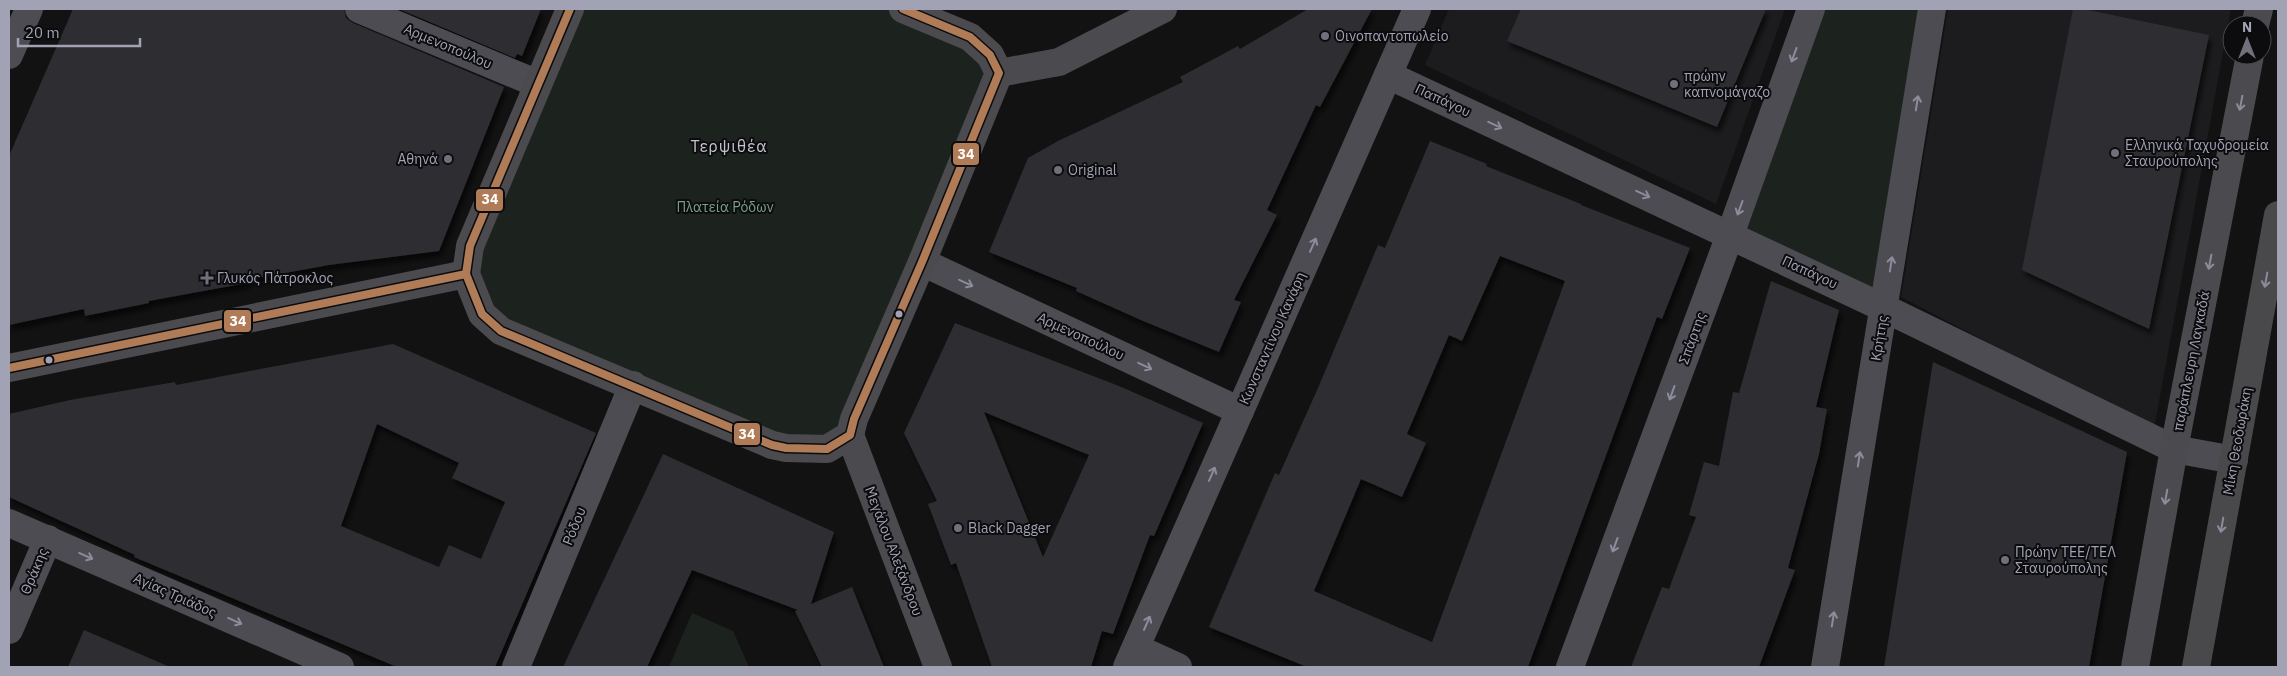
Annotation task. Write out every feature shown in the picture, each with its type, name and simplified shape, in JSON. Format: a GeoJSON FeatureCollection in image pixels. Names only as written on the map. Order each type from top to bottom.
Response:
{"type":"FeatureCollection","features":[{"type":"Feature","properties":{"kind":"highway","name":"Μίκη Θεοδωράκη"},"geometry":{"type":"LineString","coordinates":[[2196,667],[2278,215]]}},
{"type":"Feature","properties":{"kind":"street"},"geometry":{"type":"LineString","coordinates":[[9,55],[29,9]]}},
{"type":"Feature","properties":{"kind":"street","name":"Αρμενοπούλου"},"geometry":{"type":"LineString","coordinates":[[359,9],[538,84]]}},
{"type":"Feature","properties":{"kind":"street"},"geometry":{"type":"LineString","coordinates":[[570,9],[470,246],[466,274],[482,314],[494,326],[778,447],[827,449],[850,435],[854,419],[886,340],[922,262],[999,73],[990,55],[970,37],[903,9]]}},
{"type":"Feature","properties":{"kind":"street"},"geometry":{"type":"LineString","coordinates":[[999,73],[1059,62],[1163,9]]}},
{"type":"Feature","properties":{"kind":"street","name":"Κωνσταντίνου Κανάρη"},"geometry":{"type":"LineString","coordinates":[[1132,658],[1417,9]]}},
{"type":"Feature","properties":{"kind":"street","name":"Σπάρτης"},"geometry":{"type":"LineString","coordinates":[[1570,667],[1730,235],[1811,9]]}},
{"type":"Feature","properties":{"kind":"street","name":"Κρήτης"},"geometry":{"type":"LineString","coordinates":[[1825,667],[1932,9]]}},
{"type":"Feature","properties":{"kind":"street","name":"παράπλευρη Λαγκαδά"},"geometry":{"type":"LineString","coordinates":[[2135,667],[2174,449],[2248,65]]}},
{"type":"Feature","properties":{"kind":"street","name":"Παπάγου"},"geometry":{"type":"LineString","coordinates":[[1388,75],[1884,308],[2174,449],[2234,460]]}},
{"type":"Feature","properties":{"kind":"street","name":"Αρμενοπούλου"},"geometry":{"type":"LineString","coordinates":[[922,262],[1240,411]]}},
{"type":"Feature","properties":{"kind":"street"},"geometry":{"type":"LineString","coordinates":[[9,368],[466,274]]}},
{"type":"Feature","properties":{"kind":"street","name":"Ρόδου"},"geometry":{"type":"LineString","coordinates":[[516,667],[633,385]]}},
{"type":"Feature","properties":{"kind":"street","name":"Μεγάλου Αλεξάνδρου"},"geometry":{"type":"LineString","coordinates":[[850,435],[938,667]]}},
{"type":"Feature","properties":{"kind":"street","name":"Αγίας Τριάδος"},"geometry":{"type":"LineString","coordinates":[[9,523],[340,667]]}},
{"type":"Feature","properties":{"kind":"street","name":"Θράκης"},"geometry":{"type":"LineString","coordinates":[[9,630],[48,539]]}},
{"type":"Feature","properties":{"kind":"street"},"geometry":{"type":"LineString","coordinates":[[1132,658],[1178,667]]}},
{"type":"Feature","properties":{"kind":"shaded area"},"geometry":{"type":"Polygon","coordinates":[[[1449,9],[1785,9],[1716,204],[1425,65],[1449,9]]]}},
{"type":"Feature","properties":{"kind":"shaded area"},"geometry":{"type":"Polygon","coordinates":[[[1948,9],[2231,9],[2230,15],[2222,15],[2222,58],[2154,429],[1901,297],[1948,9]]]}},
{"type":"Feature","properties":{"kind":"green space","name":"Πλατεία Ρόδων"},"geometry":{"type":"Polygon","coordinates":[[[580,9],[903,9],[970,37],[999,73],[850,435],[786,448],[494,327],[470,246],[580,9]]]}},
{"type":"Feature","properties":{"kind":"green space"},"geometry":{"type":"Polygon","coordinates":[[[1811,9],[1932,9],[1884,308],[1730,235],[1811,9]]]}},
{"type":"Feature","properties":{"kind":"green space"},"geometry":{"type":"Polygon","coordinates":[[[692,613],[733,631],[749,667],[669,667],[692,613]]]}},
{"type":"Feature","properties":{"kind":"building"},"geometry":{"type":"Polygon","coordinates":[[[73,9],[344,9],[346,18],[353,23],[504,87],[439,251],[329,265],[247,280],[247,283],[149,301],[149,303],[85,316],[84,309],[9,325],[9,156],[73,9]]]}},
{"type":"Feature","properties":{"kind":"building"},"geometry":{"type":"Polygon","coordinates":[[[399,9],[541,9],[522,56],[517,54],[515,58],[399,9]]]}},
{"type":"Feature","properties":{"kind":"building"},"geometry":{"type":"Polygon","coordinates":[[[1308,9],[1372,9],[1320,107],[1316,105],[1267,210],[1277,215],[1234,300],[1241,302],[1219,352],[1076,291],[1077,288],[989,252],[1028,158],[1058,141],[1183,82],[1180,77],[1238,46],[1240,49],[1308,9]]]}},
{"type":"Feature","properties":{"kind":"building","name":"πρώην καπνομάγαζο"},"geometry":{"type":"Polygon","coordinates":[[[1521,9],[1766,9],[1717,127],[1507,41],[1521,9]]]}},
{"type":"Feature","properties":{"kind":"building","name":"Ελληνικά Ταχυδρομεία Σταυρούπολης"},"geometry":{"type":"Polygon","coordinates":[[[2073,9],[2083,9],[2209,35],[2149,329],[2022,270],[2073,9]]]}},
{"type":"Feature","properties":{"kind":"building"},"geometry":{"type":"Polygon","coordinates":[[[1430,141],[1487,164],[1486,166],[1690,248],[1662,319],[1657,317],[1528,667],[1307,667],[1209,627],[1275,473],[1279,475],[1318,388],[1378,245],[1385,248],[1430,141]],[[1500,256],[1462,341],[1449,335],[1407,434],[1426,443],[1402,497],[1361,479],[1314,591],[1432,642],[1565,281],[1500,256]]]}},
{"type":"Feature","properties":{"kind":"building"},"geometry":{"type":"Polygon","coordinates":[[[1771,281],[1839,310],[1816,407],[1827,409],[1819,454],[1788,568],[1795,570],[1759,667],[1631,667],[1662,587],[1669,589],[1696,517],[1689,515],[1704,462],[1719,466],[1733,392],[1739,393],[1771,281]]]}},
{"type":"Feature","properties":{"kind":"building"},"geometry":{"type":"Polygon","coordinates":[[[955,323],[1119,386],[1203,423],[1154,536],[1150,535],[1113,634],[1102,631],[1091,667],[992,667],[956,563],[951,565],[928,504],[937,501],[904,433],[955,323]],[[984,412],[1043,557],[1089,455],[984,412]]]}},
{"type":"Feature","properties":{"kind":"building"},"geometry":{"type":"Polygon","coordinates":[[[393,344],[596,433],[495,667],[397,667],[134,557],[135,555],[9,497],[9,414],[70,400],[175,382],[176,385],[393,344]],[[377,424],[341,526],[439,567],[449,545],[481,559],[505,502],[452,478],[459,463],[377,424]]]}},
{"type":"Feature","properties":{"kind":"building","name":"Πρώην ΤΕΕ/ΤΕΛ Σταυρούπολης"},"geometry":{"type":"Polygon","coordinates":[[[1933,362],[2127,452],[2089,667],[1884,667],[1933,362]]]}},
{"type":"Feature","properties":{"kind":"building"},"geometry":{"type":"Polygon","coordinates":[[[663,454],[834,532],[811,604],[852,587],[884,667],[822,667],[795,611],[798,610],[692,570],[647,667],[563,667],[663,454]]]}},
{"type":"Feature","properties":{"kind":"building"},"geometry":{"type":"Polygon","coordinates":[[[84,630],[170,667],[68,667],[84,630]]]}},
{"type":"Feature","properties":{"kind":"transit line","name":"34"},"geometry":{"type":"LineString","coordinates":[[570,9],[470,246],[466,274],[482,314],[501,331],[772,445],[786,448],[827,449],[850,435],[854,419],[922,262],[999,73],[990,55],[970,37],[903,9]]}},
{"type":"Feature","properties":{"kind":"transit line","name":"34"},"geometry":{"type":"LineString","coordinates":[[9,368],[466,274]]}},
{"type":"Feature","properties":{"kind":"place","name":"Οινοπαντοπωλείο"},"geometry":{"type":"Point","coordinates":[1325,36]}},
{"type":"Feature","properties":{"kind":"place","name":"πρώην καπνομάγαζο"},"geometry":{"type":"Point","coordinates":[1674,84]}},
{"type":"Feature","properties":{"kind":"place","name":"Ελληνικά Ταχυδρομεία Σταυρούπολης"},"geometry":{"type":"Point","coordinates":[2115,153]}},
{"type":"Feature","properties":{"kind":"place","name":"Αθηνά"},"geometry":{"type":"Point","coordinates":[448,159]}},
{"type":"Feature","properties":{"kind":"place","name":"Original"},"geometry":{"type":"Point","coordinates":[1058,170]}},
{"type":"Feature","properties":{"kind":"place","name":"Γλυκός Πάτροκλος"},"geometry":{"type":"Point","coordinates":[207,278]}},
{"type":"Feature","properties":{"kind":"place","name":"Black Dagger"},"geometry":{"type":"Point","coordinates":[958,528]}},
{"type":"Feature","properties":{"kind":"place","name":"Πρώην ΤΕΕ/ΤΕΛ Σταυρούπολης"},"geometry":{"type":"Point","coordinates":[2005,560]}},
{"type":"Feature","properties":{"kind":"district","name":"Τερψιθέα"},"geometry":{"type":"Point","coordinates":[729,146]}}]}
